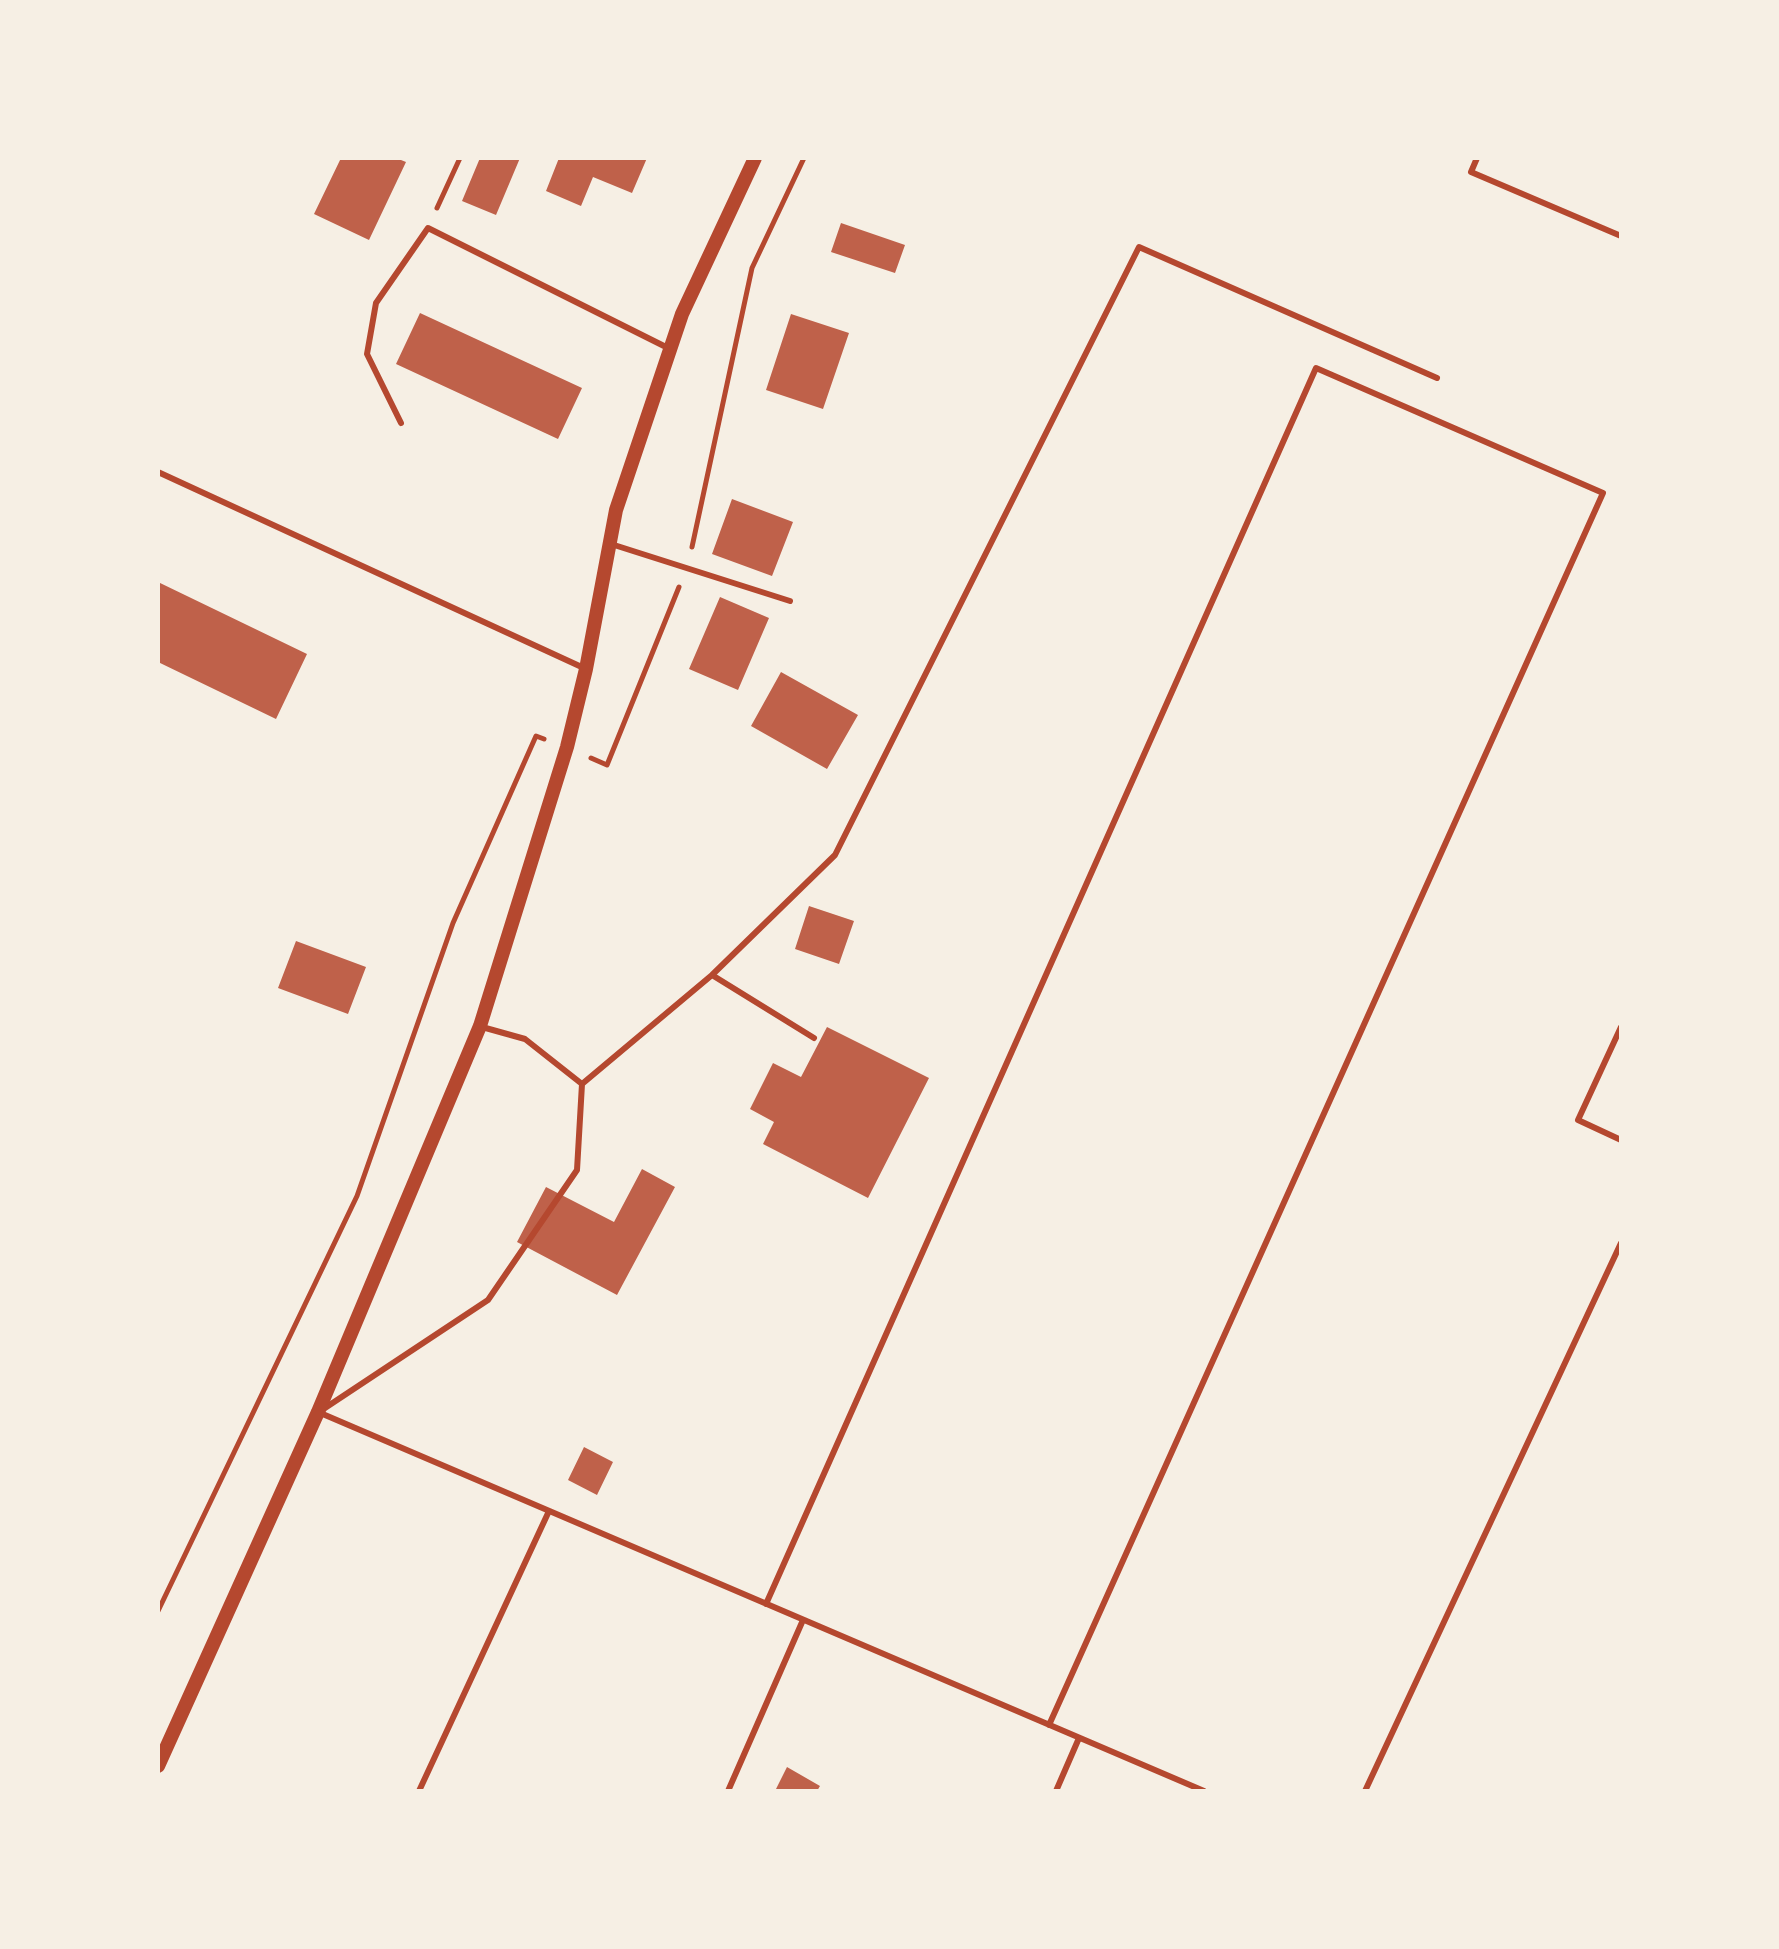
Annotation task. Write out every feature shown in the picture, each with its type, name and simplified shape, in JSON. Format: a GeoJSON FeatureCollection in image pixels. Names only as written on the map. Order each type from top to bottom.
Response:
{"type":"FeatureCollection","features":[{"type":"Feature","properties":{"kind":"street"},"geometry":{"type":"LineString","coordinates":[[158,1766],[318,1412],[480,1026],[567,747],[586,669],[616,510],[682,314],[755,158]]}},
{"type":"Feature","properties":{"kind":"lane"},"geometry":{"type":"LineString","coordinates":[[1477,158],[1471,172],[1621,236]]}},
{"type":"Feature","properties":{"kind":"lane"},"geometry":{"type":"LineString","coordinates":[[401,423],[367,354],[376,303],[428,228],[671,350]]}},
{"type":"Feature","properties":{"kind":"lane"},"geometry":{"type":"LineString","coordinates":[[318,1412],[488,1300],[577,1170],[582,1084],[712,975],[835,855],[1139,247],[1437,378]]}},
{"type":"Feature","properties":{"kind":"lane"},"geometry":{"type":"LineString","coordinates":[[766,1604],[1316,368],[1603,493],[1049,1725]]}},
{"type":"Feature","properties":{"kind":"lane"},"geometry":{"type":"LineString","coordinates":[[158,470],[586,669]]}},
{"type":"Feature","properties":{"kind":"lane"},"geometry":{"type":"LineString","coordinates":[[610,544],[790,601]]}},
{"type":"Feature","properties":{"kind":"lane"},"geometry":{"type":"LineString","coordinates":[[712,975],[814,1038]]}},
{"type":"Feature","properties":{"kind":"lane"},"geometry":{"type":"LineString","coordinates":[[480,1026],[525,1039],[582,1084]]}},
{"type":"Feature","properties":{"kind":"lane"},"geometry":{"type":"LineString","coordinates":[[1621,1027],[1578,1120],[1621,1140]]}},
{"type":"Feature","properties":{"kind":"lane"},"geometry":{"type":"LineString","coordinates":[[1365,1791],[1621,1243]]}},
{"type":"Feature","properties":{"kind":"lane"},"geometry":{"type":"LineString","coordinates":[[318,1412],[1204,1791]]}},
{"type":"Feature","properties":{"kind":"lane"},"geometry":{"type":"LineString","coordinates":[[419,1791],[549,1511]]}},
{"type":"Feature","properties":{"kind":"lane"},"geometry":{"type":"LineString","coordinates":[[728,1791],[803,1620]]}},
{"type":"Feature","properties":{"kind":"lane"},"geometry":{"type":"LineString","coordinates":[[1056,1791],[1079,1738]]}},
{"type":"Feature","properties":{"kind":"path"},"geometry":{"type":"LineString","coordinates":[[428,228],[460,158]]}},
{"type":"Feature","properties":{"kind":"building"},"geometry":{"type":"Polygon","coordinates":[[[341,158],[396,158],[406,162],[369,240],[314,214],[341,158]]]}},
{"type":"Feature","properties":{"kind":"building"},"geometry":{"type":"Polygon","coordinates":[[[480,158],[520,158],[496,215],[462,201],[480,158]]]}},
{"type":"Feature","properties":{"kind":"building"},"geometry":{"type":"Polygon","coordinates":[[[559,158],[647,158],[632,193],[593,177],[581,206],[546,191],[559,158]]]}},
{"type":"Feature","properties":{"kind":"building"},"geometry":{"type":"Polygon","coordinates":[[[841,223],[905,245],[895,273],[831,252],[841,223]]]}},
{"type":"Feature","properties":{"kind":"building"},"geometry":{"type":"Polygon","coordinates":[[[420,313],[582,388],[558,439],[396,364],[420,313]]]}},
{"type":"Feature","properties":{"kind":"building"},"geometry":{"type":"Polygon","coordinates":[[[791,314],[849,333],[823,409],[766,390],[791,314]]]}},
{"type":"Feature","properties":{"kind":"building"},"geometry":{"type":"Polygon","coordinates":[[[732,499],[793,522],[772,576],[712,554],[732,499]]]}},
{"type":"Feature","properties":{"kind":"building"},"geometry":{"type":"Polygon","coordinates":[[[158,582],[307,654],[276,719],[158,662],[158,582]]]}},
{"type":"Feature","properties":{"kind":"building"},"geometry":{"type":"Polygon","coordinates":[[[720,597],[769,618],[738,690],[689,669],[720,597]]]}},
{"type":"Feature","properties":{"kind":"building"},"geometry":{"type":"Polygon","coordinates":[[[781,672],[858,715],[827,769],[751,726],[781,672]]]}},
{"type":"Feature","properties":{"kind":"building"},"geometry":{"type":"Polygon","coordinates":[[[809,906],[854,921],[839,964],[795,949],[809,906]]]}},
{"type":"Feature","properties":{"kind":"building"},"geometry":{"type":"Polygon","coordinates":[[[296,941],[366,967],[348,1014],[278,988],[296,941]]]}},
{"type":"Feature","properties":{"kind":"building"},"geometry":{"type":"Polygon","coordinates":[[[827,1027],[929,1078],[868,1198],[763,1144],[774,1122],[750,1109],[773,1063],[801,1077],[827,1027]]]}},
{"type":"Feature","properties":{"kind":"building"},"geometry":{"type":"Polygon","coordinates":[[[642,1169],[675,1187],[617,1295],[517,1242],[546,1187],[614,1222],[642,1169]]]}},
{"type":"Feature","properties":{"kind":"building"},"geometry":{"type":"Polygon","coordinates":[[[584,1447],[613,1462],[597,1495],[568,1480],[584,1447]]]}},
{"type":"Feature","properties":{"kind":"building"},"geometry":{"type":"Polygon","coordinates":[[[787,1767],[820,1786],[817,1791],[775,1791],[787,1767]]]}}]}
